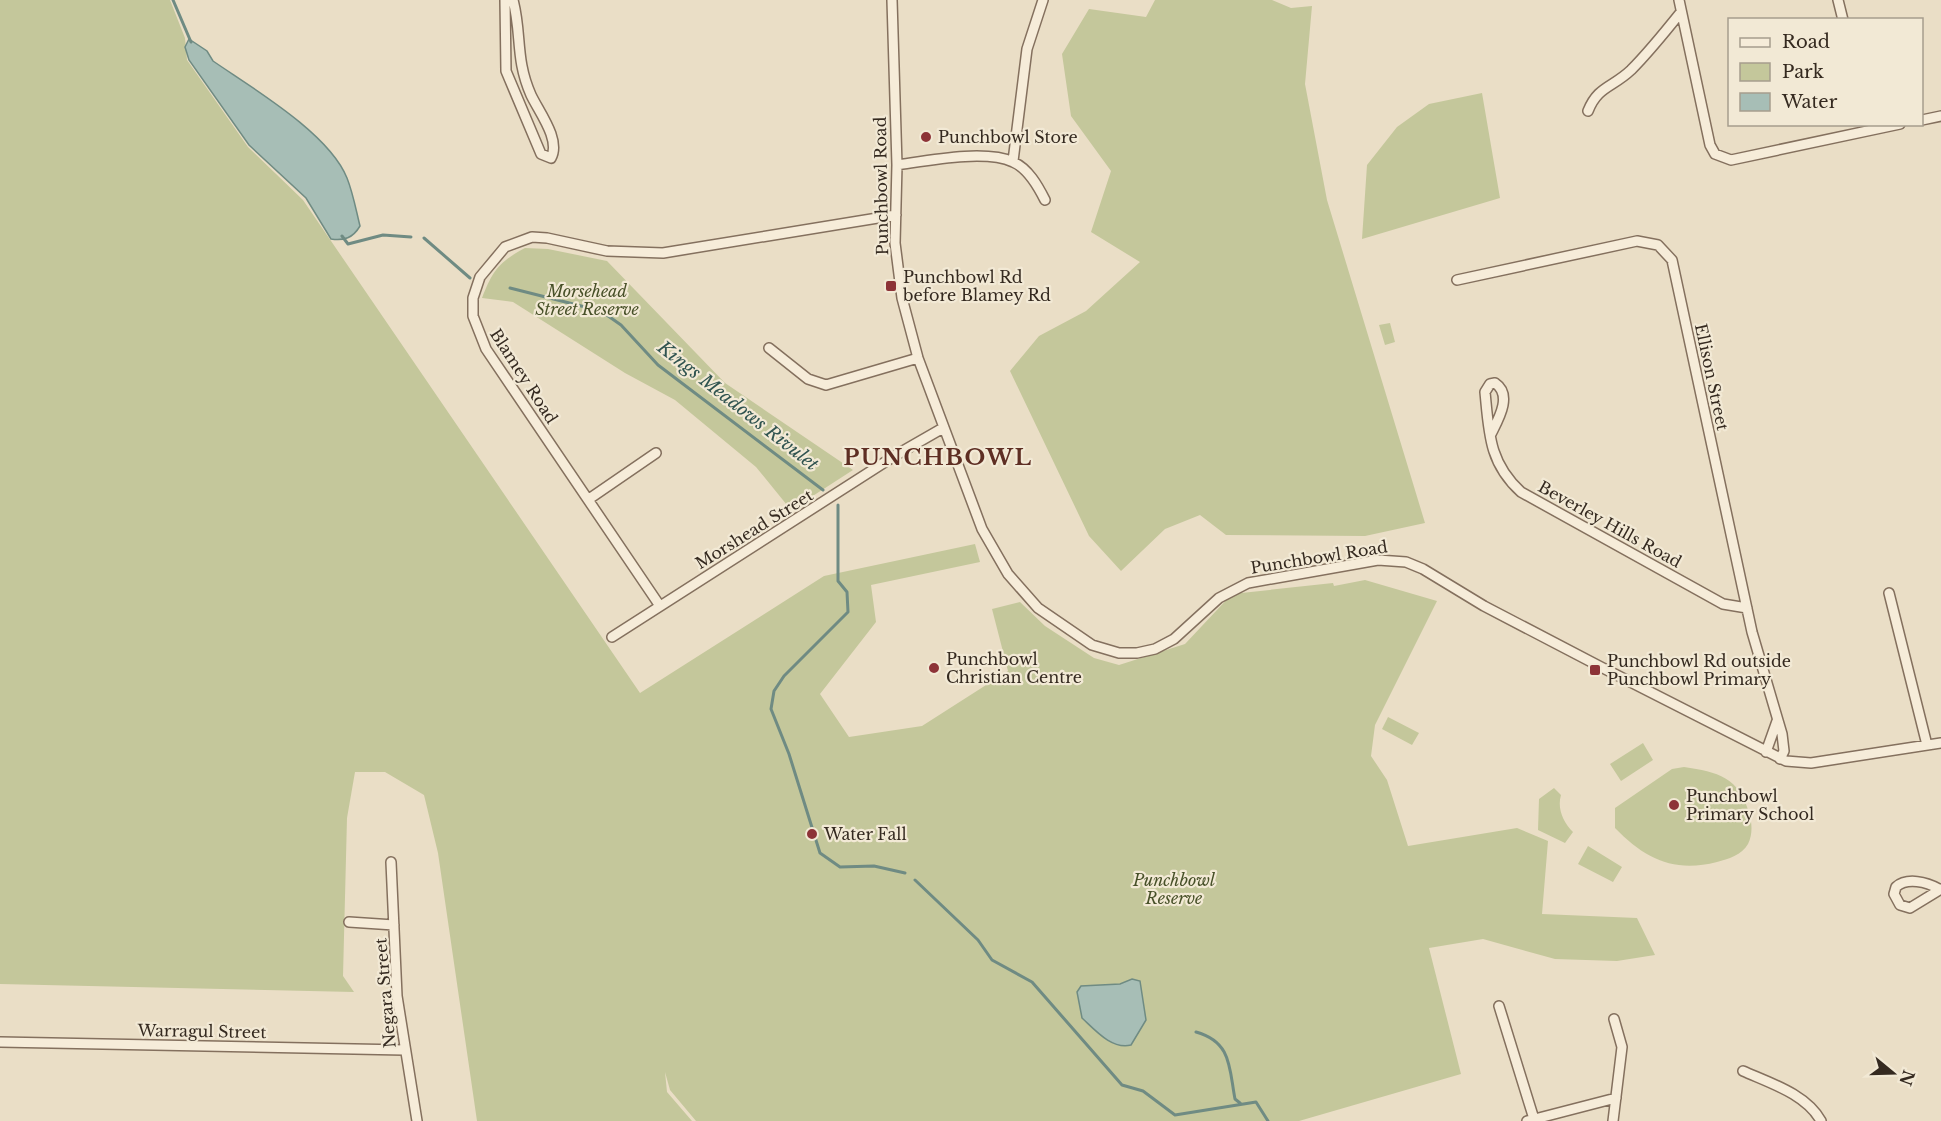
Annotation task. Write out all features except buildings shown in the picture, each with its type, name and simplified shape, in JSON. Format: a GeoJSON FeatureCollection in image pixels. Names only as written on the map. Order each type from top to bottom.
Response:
{"type":"FeatureCollection","features":[{"type":"Feature","properties":{"kind":"street"},"geometry":{"type":"LineString","coordinates":[[505,0],[507,71],[541,154],[550,158],[554,152],[552,136],[536,107],[519,63],[513,0]]}},
{"type":"Feature","properties":{"kind":"street","name":"Punchbowl Road"},"geometry":{"type":"LineString","coordinates":[[892,0],[899,282],[918,358],[970,499],[1000,562],[1020,590],[1038,608],[1092,645],[1119,653],[1146,651],[1174,639],[1219,598],[1248,583],[1368,562],[1398,561],[1423,569],[1484,606],[1780,759],[1811,763],[1941,743]]}},
{"type":"Feature","properties":{"kind":"street"},"geometry":{"type":"LineString","coordinates":[[1013,161],[1027,49],[1043,0]]}},
{"type":"Feature","properties":{"kind":"street"},"geometry":{"type":"LineString","coordinates":[[1679,0],[1710,146],[1715,154],[1731,160],[1883,126]]}},
{"type":"Feature","properties":{"kind":"street"},"geometry":{"type":"LineString","coordinates":[[1838,0],[1842,18]]}},
{"type":"Feature","properties":{"kind":"street"},"geometry":{"type":"LineString","coordinates":[[1588,111],[1591,93],[1621,80],[1682,12]]}},
{"type":"Feature","properties":{"kind":"street"},"geometry":{"type":"LineString","coordinates":[[1923,120],[1941,116]]}},
{"type":"Feature","properties":{"kind":"street"},"geometry":{"type":"LineString","coordinates":[[897,165],[956,157],[1013,161],[1037,185],[1046,200]]}},
{"type":"Feature","properties":{"kind":"street","name":"Blamey Road"},"geometry":{"type":"LineString","coordinates":[[660,606],[477,332],[473,316],[473,298],[480,277],[506,247],[532,237],[607,251],[663,253],[896,214]]}},
{"type":"Feature","properties":{"kind":"street","name":"Ellison Street"},"geometry":{"type":"LineString","coordinates":[[1457,280],[1637,241],[1648,241],[1665,251],[1672,260],[1747,608],[1784,744],[1780,759]]}},
{"type":"Feature","properties":{"kind":"street"},"geometry":{"type":"LineString","coordinates":[[769,348],[808,379],[826,385],[918,358]]}},
{"type":"Feature","properties":{"kind":"street","name":"Morshead Street"},"geometry":{"type":"LineString","coordinates":[[612,637],[896,455],[943,428]]}},
{"type":"Feature","properties":{"kind":"street","name":"Beverley Hills Road"},"geometry":{"type":"LineString","coordinates":[[1491,434],[1496,461],[1510,482],[1521,492],[1723,604],[1747,608]]}},
{"type":"Feature","properties":{"kind":"street"},"geometry":{"type":"LineString","coordinates":[[589,499],[656,453]]}},
{"type":"Feature","properties":{"kind":"street"},"geometry":{"type":"LineString","coordinates":[[1889,593],[1927,745]]}},
{"type":"Feature","properties":{"kind":"street"},"geometry":{"type":"LineString","coordinates":[[1766,752],[1777,722]]}},
{"type":"Feature","properties":{"kind":"street","name":"Negara Street"},"geometry":{"type":"LineString","coordinates":[[391,862],[397,996],[417,1121]]}},
{"type":"Feature","properties":{"kind":"street"},"geometry":{"type":"LineString","coordinates":[[349,922],[394,925]]}},
{"type":"Feature","properties":{"kind":"street"},"geometry":{"type":"LineString","coordinates":[[1499,1006],[1530,1120],[1616,1098]]}},
{"type":"Feature","properties":{"kind":"street"},"geometry":{"type":"LineString","coordinates":[[1613,1121],[1622,1047],[1614,1019]]}},
{"type":"Feature","properties":{"kind":"street","name":"Warragul Street"},"geometry":{"type":"LineString","coordinates":[[0,1042],[404,1050]]}},
{"type":"Feature","properties":{"kind":"street"},"geometry":{"type":"LineString","coordinates":[[1743,1071],[1790,1092],[1814,1110],[1821,1121]]}},
{"type":"Feature","properties":{"kind":"green space","name":"Punchbowl Reserve"},"geometry":{"type":"Polygon","coordinates":[[[0,0],[170,0],[185,38],[187,60],[248,147],[303,200],[640,693],[824,576],[975,544],[980,562],[871,585],[876,622],[820,694],[849,737],[922,726],[1008,671],[992,609],[1020,602],[1045,626],[1094,658],[1119,665],[1185,644],[1232,594],[1333,583],[1334,586],[1365,580],[1437,601],[1375,725],[1371,756],[1387,780],[1408,846],[1517,828],[1548,841],[1542,914],[1637,918],[1655,955],[1617,961],[1555,959],[1483,939],[1429,948],[1461,1074],[1299,1121],[696,1121],[670,1090],[665,1072],[667,1092],[692,1121],[477,1121],[438,853],[424,795],[385,772],[355,772],[347,818],[343,976],[354,992],[0,984],[0,0]]]}},
{"type":"Feature","properties":{"kind":"green space"},"geometry":{"type":"Polygon","coordinates":[[[1155,0],[1272,0],[1291,8],[1312,6],[1305,84],[1327,200],[1425,523],[1365,536],[1226,535],[1200,515],[1165,529],[1121,571],[1089,536],[1010,371],[1039,336],[1086,311],[1140,262],[1091,232],[1111,171],[1071,116],[1062,54],[1089,9],[1146,17],[1155,0]]]}},
{"type":"Feature","properties":{"kind":"green space"},"geometry":{"type":"Polygon","coordinates":[[[1482,93],[1500,198],[1362,239],[1367,165],[1397,127],[1429,104],[1482,93]]]}},
{"type":"Feature","properties":{"kind":"green space","name":"Morsehead Street Reserve"},"geometry":{"type":"Polygon","coordinates":[[[525,248],[548,249],[607,261],[725,383],[853,470],[791,510],[756,467],[675,400],[625,373],[513,302],[482,298],[498,268],[525,248]]]}},
{"type":"Feature","properties":{"kind":"green space"},"geometry":{"type":"Polygon","coordinates":[[[1390,323],[1395,342],[1385,345],[1379,325],[1390,323]]]}},
{"type":"Feature","properties":{"kind":"green space"},"geometry":{"type":"Polygon","coordinates":[[[1388,717],[1419,733],[1412,745],[1382,729],[1388,717]]]}},
{"type":"Feature","properties":{"kind":"green space"},"geometry":{"type":"Polygon","coordinates":[[[1643,743],[1653,760],[1621,781],[1610,764],[1643,743]]]}},
{"type":"Feature","properties":{"kind":"green space"},"geometry":{"type":"Polygon","coordinates":[[[1684,767],[1717,774],[1726,778],[1739,791],[1745,801],[1752,828],[1748,844],[1738,854],[1702,865],[1674,864],[1649,855],[1615,828],[1615,808],[1672,769],[1684,767]]]}},
{"type":"Feature","properties":{"kind":"green space"},"geometry":{"type":"Polygon","coordinates":[[[1554,788],[1561,795],[1562,815],[1573,832],[1565,843],[1538,830],[1539,799],[1554,788]]]}},
{"type":"Feature","properties":{"kind":"green space"},"geometry":{"type":"Polygon","coordinates":[[[1588,846],[1622,867],[1613,882],[1578,864],[1588,846]]]}},
{"type":"Feature","properties":{"kind":"water"},"geometry":{"type":"Polygon","coordinates":[[[189,39],[207,51],[213,61],[307,128],[338,161],[347,178],[360,226],[351,236],[340,240],[331,239],[306,198],[249,145],[189,60],[185,47],[189,39]]]}},
{"type":"Feature","properties":{"kind":"water"},"geometry":{"type":"Polygon","coordinates":[[[1132,979],[1140,981],[1146,1020],[1131,1045],[1117,1045],[1104,1038],[1082,1018],[1077,992],[1081,986],[1120,984],[1132,979]]]}},
{"type":"Feature","properties":{"kind":"waterway","name":"Kings Meadows Rivulet"},"geometry":{"type":"LineString","coordinates":[[173,0],[191,42]]}},
{"type":"Feature","properties":{"kind":"waterway","name":"Kings Meadows Rivulet"},"geometry":{"type":"LineString","coordinates":[[342,236],[348,244],[383,235],[411,237]]}},
{"type":"Feature","properties":{"kind":"waterway","name":"Kings Meadows Rivulet"},"geometry":{"type":"LineString","coordinates":[[424,238],[470,278]]}},
{"type":"Feature","properties":{"kind":"waterway","name":"Kings Meadows Rivulet"},"geometry":{"type":"LineString","coordinates":[[510,288],[601,311],[621,325],[658,365],[823,490]]}},
{"type":"Feature","properties":{"kind":"waterway","name":"Kings Meadows Rivulet"},"geometry":{"type":"LineString","coordinates":[[838,505],[838,581],[847,592],[848,612],[784,676],[774,691],[771,709],[789,754],[820,853],[840,867],[874,866],[905,873]]}},
{"type":"Feature","properties":{"kind":"waterway","name":"Kings Meadows Rivulet"},"geometry":{"type":"LineString","coordinates":[[915,880],[978,940],[992,960],[1032,982],[1122,1085],[1143,1091],[1175,1115],[1256,1102],[1268,1121]]}},
{"type":"Feature","properties":{"kind":"waterway"},"geometry":{"type":"LineString","coordinates":[[1196,1032],[1208,1036],[1223,1049],[1230,1067],[1235,1099],[1240,1103]]}},
{"type":"Feature","properties":{"kind":"place","name":"Punchbowl Store"},"geometry":{"type":"Point","coordinates":[926,137]}},
{"type":"Feature","properties":{"kind":"place","name":"Punchbowl Rd before Blamey Rd"},"geometry":{"type":"Point","coordinates":[891,286]}},
{"type":"Feature","properties":{"kind":"place","name":"Punchbowl Christian Centre"},"geometry":{"type":"Point","coordinates":[934,668]}},
{"type":"Feature","properties":{"kind":"place","name":"Punchbowl Rd outside Punchbowl Primary"},"geometry":{"type":"Point","coordinates":[1595,670]}},
{"type":"Feature","properties":{"kind":"place","name":"Punchbowl Primary School"},"geometry":{"type":"Point","coordinates":[1674,805]}},
{"type":"Feature","properties":{"kind":"place","name":"Water Fall"},"geometry":{"type":"Point","coordinates":[812,834]}},
{"type":"Feature","properties":{"kind":"district","name":"PUNCHBOWL"},"geometry":{"type":"Point","coordinates":[938,457]}}]}
